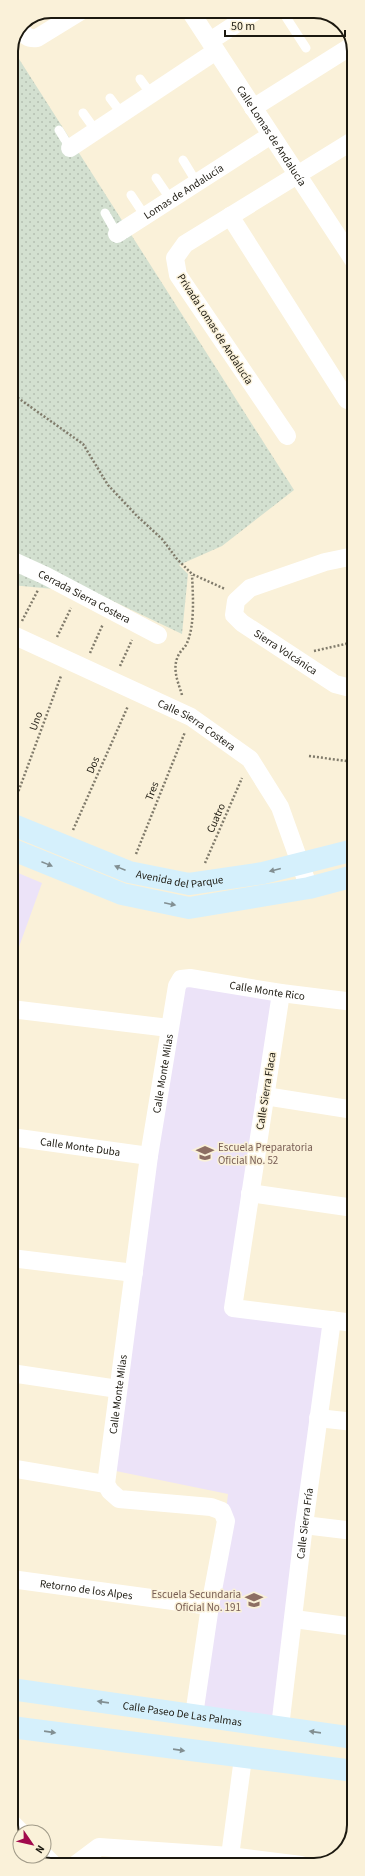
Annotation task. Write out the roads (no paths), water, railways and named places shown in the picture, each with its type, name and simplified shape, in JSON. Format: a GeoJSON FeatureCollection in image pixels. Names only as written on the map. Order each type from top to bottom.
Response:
{"type":"FeatureCollection","features":[{"type":"Feature","properties":{"kind":"street"},"geometry":{"type":"LineString","coordinates":[[24,34],[26,37],[31,39],[37,38],[70,18]]}},
{"type":"Feature","properties":{"kind":"street","name":"Calle Lomas de Andalucía"},"geometry":{"type":"LineString","coordinates":[[195,18],[347,250]]}},
{"type":"Feature","properties":{"kind":"street"},"geometry":{"type":"LineString","coordinates":[[70,148],[151,94],[247,18]]}},
{"type":"Feature","properties":{"kind":"street"},"geometry":{"type":"LineString","coordinates":[[253,108],[347,49]]}},
{"type":"Feature","properties":{"kind":"street","name":"Lomas de Andalucía"},"geometry":{"type":"LineString","coordinates":[[117,234],[271,135]]}},
{"type":"Feature","properties":{"kind":"street"},"geometry":{"type":"LineString","coordinates":[[298,174],[347,144]]}},
{"type":"Feature","properties":{"kind":"street","name":"Privada Lomas de Andalucía"},"geometry":{"type":"LineString","coordinates":[[286,436],[178,274],[175,258],[184,244],[298,174]]}},
{"type":"Feature","properties":{"kind":"street"},"geometry":{"type":"LineString","coordinates":[[230,216],[347,400]]}},
{"type":"Feature","properties":{"kind":"street","name":"Sierra Volcánica"},"geometry":{"type":"LineString","coordinates":[[347,557],[325,562],[250,588],[239,598],[234,616],[242,623],[335,684],[347,687]]}},
{"type":"Feature","properties":{"kind":"street","name":"Cerrada Sierra Costera"},"geometry":{"type":"LineString","coordinates":[[18,563],[46,576],[158,635]]}},
{"type":"Feature","properties":{"kind":"street","name":"Calle Sierra Costera"},"geometry":{"type":"LineString","coordinates":[[18,638],[188,716],[250,759],[280,807],[310,888]]}},
{"type":"Feature","properties":{"kind":"street","name":"Avenida del Parque"},"geometry":{"type":"LineString","coordinates":[[18,827],[129,872],[189,884],[263,873],[347,852]]}},
{"type":"Feature","properties":{"kind":"street"},"geometry":{"type":"LineString","coordinates":[[18,852],[122,894],[189,908],[310,888],[347,878]]}},
{"type":"Feature","properties":{"kind":"street","name":"Calle Monte Rico"},"geometry":{"type":"LineString","coordinates":[[182,979],[190,978],[281,993],[347,1001]]}},
{"type":"Feature","properties":{"kind":"street","name":"Calle Monte Milas"},"geometry":{"type":"LineString","coordinates":[[106,1484],[149,1156],[169,1028],[177,986],[182,979]]}},
{"type":"Feature","properties":{"kind":"street","name":"Calle Sierra Flaca"},"geometry":{"type":"LineString","coordinates":[[281,993],[233,1308],[332,1320]]}},
{"type":"Feature","properties":{"kind":"street"},"geometry":{"type":"LineString","coordinates":[[18,1011],[169,1028]]}},
{"type":"Feature","properties":{"kind":"street"},"geometry":{"type":"LineString","coordinates":[[265,1096],[347,1109]]}},
{"type":"Feature","properties":{"kind":"street","name":"Calle Monte Duba"},"geometry":{"type":"LineString","coordinates":[[18,1138],[149,1156]]}},
{"type":"Feature","properties":{"kind":"street"},"geometry":{"type":"LineString","coordinates":[[250,1193],[347,1207]]}},
{"type":"Feature","properties":{"kind":"street"},"geometry":{"type":"LineString","coordinates":[[18,1259],[134,1273]]}},
{"type":"Feature","properties":{"kind":"street"},"geometry":{"type":"LineString","coordinates":[[332,1320],[347,1322]]}},
{"type":"Feature","properties":{"kind":"street","name":"Calle Sierra Fría"},"geometry":{"type":"LineString","coordinates":[[280,1727],[304,1525],[332,1320]]}},
{"type":"Feature","properties":{"kind":"street"},"geometry":{"type":"LineString","coordinates":[[18,1374],[118,1389]]}},
{"type":"Feature","properties":{"kind":"street"},"geometry":{"type":"LineString","coordinates":[[318,1418],[347,1421]]}},
{"type":"Feature","properties":{"kind":"street"},"geometry":{"type":"LineString","coordinates":[[18,1469],[106,1484],[110,1492],[119,1498],[211,1507],[222,1511],[226,1521],[210,1606],[194,1715]]}},
{"type":"Feature","properties":{"kind":"street"},"geometry":{"type":"LineString","coordinates":[[304,1525],[347,1530]]}},
{"type":"Feature","properties":{"kind":"street","name":"Retorno de los Alpes"},"geometry":{"type":"LineString","coordinates":[[18,1580],[210,1606]]}},
{"type":"Feature","properties":{"kind":"street"},"geometry":{"type":"LineString","coordinates":[[294,1619],[347,1626]]}},
{"type":"Feature","properties":{"kind":"street","name":"Calle Paseo De Las Palmas"},"geometry":{"type":"LineString","coordinates":[[18,1691],[347,1737]]}},
{"type":"Feature","properties":{"kind":"street"},"geometry":{"type":"LineString","coordinates":[[18,1728],[347,1770]]}},
{"type":"Feature","properties":{"kind":"street"},"geometry":{"type":"LineString","coordinates":[[230,1856],[243,1758]]}},
{"type":"Feature","properties":{"kind":"street"},"geometry":{"type":"LineString","coordinates":[[84,1858],[99,1846],[246,1858]]}},
{"type":"Feature","properties":{"kind":"lane"},"geometry":{"type":"LineString","coordinates":[[287,18],[306,48]]}},
{"type":"Feature","properties":{"kind":"lane"},"geometry":{"type":"LineString","coordinates":[[140,79],[151,94]]}},
{"type":"Feature","properties":{"kind":"lane"},"geometry":{"type":"LineString","coordinates":[[110,98],[122,114]]}},
{"type":"Feature","properties":{"kind":"lane"},"geometry":{"type":"LineString","coordinates":[[83,113],[96,131]]}},
{"type":"Feature","properties":{"kind":"lane"},"geometry":{"type":"LineString","coordinates":[[59,130],[70,148]]}},
{"type":"Feature","properties":{"kind":"lane"},"geometry":{"type":"LineString","coordinates":[[183,160],[197,183]]}},
{"type":"Feature","properties":{"kind":"lane"},"geometry":{"type":"LineString","coordinates":[[156,178],[171,200]]}},
{"type":"Feature","properties":{"kind":"lane"},"geometry":{"type":"LineString","coordinates":[[131,195],[145,216]]}},
{"type":"Feature","properties":{"kind":"lane","name":"Lomas de Andalucía"},"geometry":{"type":"LineString","coordinates":[[105,213],[117,234]]}},
{"type":"Feature","properties":{"kind":"place","name":"Escuela Preparatoria Oficial No. 52"},"geometry":{"type":"Point","coordinates":[205,1153]}},
{"type":"Feature","properties":{"kind":"place","name":"Escuela Secundaria Oficial No. 191"},"geometry":{"type":"Point","coordinates":[254,1600]}}]}
